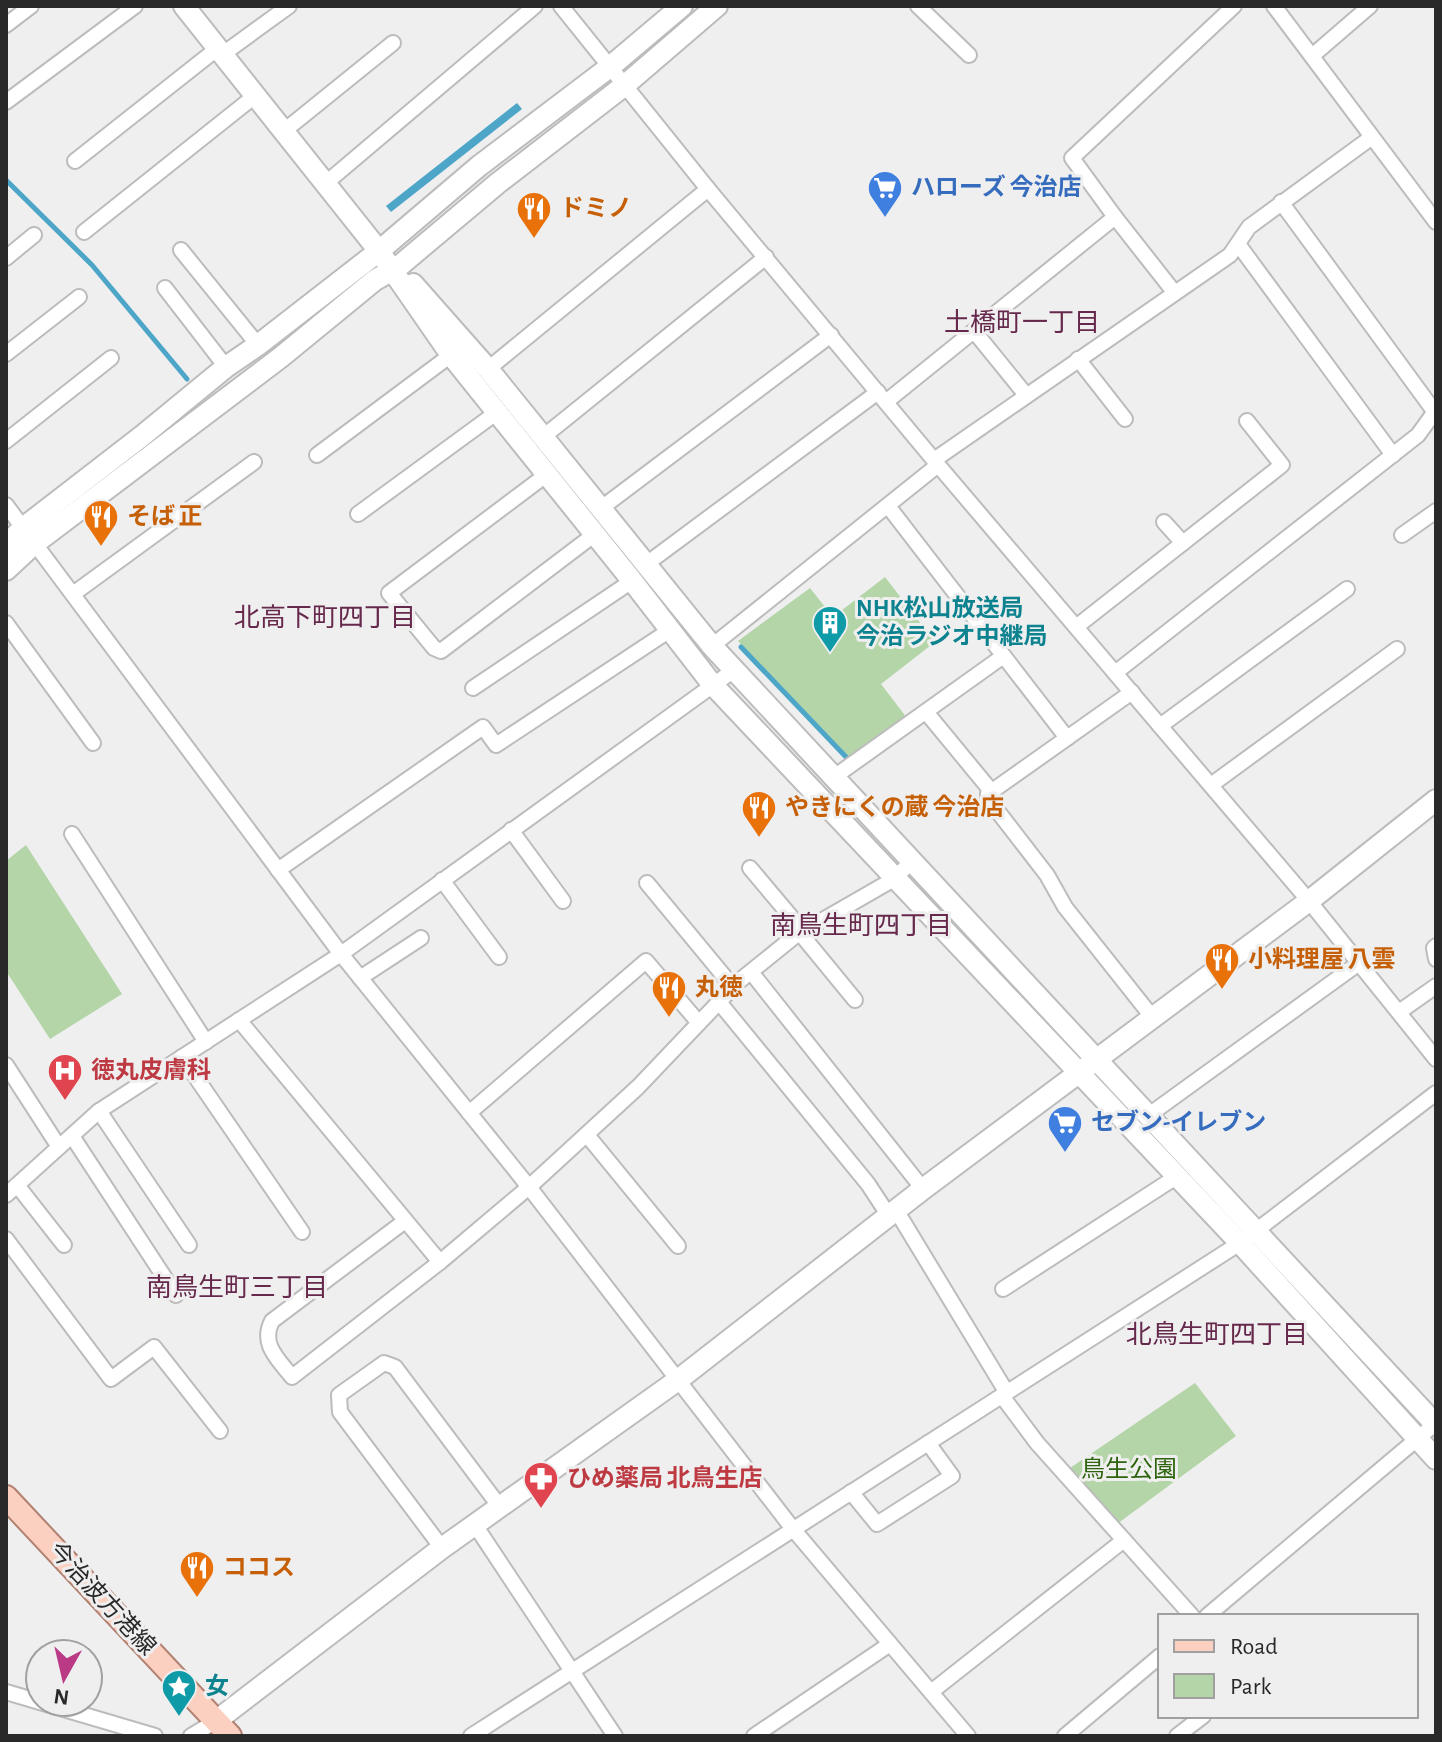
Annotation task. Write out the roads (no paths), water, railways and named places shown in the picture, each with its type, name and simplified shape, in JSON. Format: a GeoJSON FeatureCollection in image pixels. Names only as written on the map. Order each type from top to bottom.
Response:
{"type":"FeatureCollection","features":[{"type":"Feature","properties":{"kind":"main road","name":"今治波方港線"},"geometry":{"type":"LineString","coordinates":[[6,1497],[223,1728]]}},
{"type":"Feature","properties":{"kind":"street"},"geometry":{"type":"LineString","coordinates":[[6,25],[31,6]]}},
{"type":"Feature","properties":{"kind":"street"},"geometry":{"type":"LineString","coordinates":[[6,102],[135,6]]}},
{"type":"Feature","properties":{"kind":"street"},"geometry":{"type":"LineString","coordinates":[[184,6],[379,251],[488,369],[600,509],[670,630],[712,684],[1240,1243],[1436,1459]]}},
{"type":"Feature","properties":{"kind":"street"},"geometry":{"type":"LineString","coordinates":[[75,161],[221,51],[289,6]]}},
{"type":"Feature","properties":{"kind":"street"},"geometry":{"type":"LineString","coordinates":[[326,183],[535,6]]}},
{"type":"Feature","properties":{"kind":"street"},"geometry":{"type":"LineString","coordinates":[[561,6],[708,189],[936,463],[1309,901],[1436,1059]]}},
{"type":"Feature","properties":{"kind":"street"},"geometry":{"type":"LineString","coordinates":[[6,570],[28,536],[226,367],[379,251],[479,166],[611,66],[682,6]]}},
{"type":"Feature","properties":{"kind":"street"},"geometry":{"type":"LineString","coordinates":[[6,545],[28,536],[281,357],[375,280],[395,270],[498,183],[625,85],[717,6]]}},
{"type":"Feature","properties":{"kind":"street"},"geometry":{"type":"LineString","coordinates":[[918,6],[969,55]]}},
{"type":"Feature","properties":{"kind":"street"},"geometry":{"type":"LineString","coordinates":[[1174,292],[1072,158],[1234,6]]}},
{"type":"Feature","properties":{"kind":"street"},"geometry":{"type":"LineString","coordinates":[[1274,6],[1436,222]]}},
{"type":"Feature","properties":{"kind":"street"},"geometry":{"type":"LineString","coordinates":[[1312,56],[1370,6]]}},
{"type":"Feature","properties":{"kind":"street"},"geometry":{"type":"LineString","coordinates":[[284,131],[393,43]]}},
{"type":"Feature","properties":{"kind":"street"},"geometry":{"type":"LineString","coordinates":[[84,232],[256,95]]}},
{"type":"Feature","properties":{"kind":"street"},"geometry":{"type":"LineString","coordinates":[[712,646],[888,506],[936,463],[1026,395],[1230,255],[1249,227],[1372,137]]}},
{"type":"Feature","properties":{"kind":"street"},"geometry":{"type":"LineString","coordinates":[[488,369],[708,189]]}},
{"type":"Feature","properties":{"kind":"street"},"geometry":{"type":"LineString","coordinates":[[1115,673],[1418,435],[1435,410],[1281,202]]}},
{"type":"Feature","properties":{"kind":"street"},"geometry":{"type":"LineString","coordinates":[[473,688],[639,573],[974,331],[1115,217]]}},
{"type":"Feature","properties":{"kind":"street"},"geometry":{"type":"LineString","coordinates":[[6,258],[34,235]]}},
{"type":"Feature","properties":{"kind":"street"},"geometry":{"type":"LineString","coordinates":[[1238,244],[1393,455]]}},
{"type":"Feature","properties":{"kind":"street"},"geometry":{"type":"LineString","coordinates":[[181,250],[258,345]]}},
{"type":"Feature","properties":{"kind":"street"},"geometry":{"type":"LineString","coordinates":[[543,437],[766,257]]}},
{"type":"Feature","properties":{"kind":"street"},"geometry":{"type":"LineString","coordinates":[[395,270],[451,355],[595,534],[712,646],[1436,1424],[1209,1614]]}},
{"type":"Feature","properties":{"kind":"street"},"geometry":{"type":"LineString","coordinates":[[165,288],[226,367]]}},
{"type":"Feature","properties":{"kind":"street"},"geometry":{"type":"LineString","coordinates":[[6,354],[79,297]]}},
{"type":"Feature","properties":{"kind":"street"},"geometry":{"type":"LineString","coordinates":[[974,331],[1026,395]]}},
{"type":"Feature","properties":{"kind":"street"},"geometry":{"type":"LineString","coordinates":[[600,509],[831,335]]}},
{"type":"Feature","properties":{"kind":"street"},"geometry":{"type":"LineString","coordinates":[[317,455],[451,355]]}},
{"type":"Feature","properties":{"kind":"street"},"geometry":{"type":"LineString","coordinates":[[6,441],[111,358]]}},
{"type":"Feature","properties":{"kind":"street"},"geometry":{"type":"LineString","coordinates":[[1078,359],[1125,419]]}},
{"type":"Feature","properties":{"kind":"street"},"geometry":{"type":"LineString","coordinates":[[358,514],[496,413]]}},
{"type":"Feature","properties":{"kind":"street"},"geometry":{"type":"LineString","coordinates":[[1076,627],[1282,465],[1247,421]]}},
{"type":"Feature","properties":{"kind":"street"},"geometry":{"type":"LineString","coordinates":[[73,594],[254,462]]}},
{"type":"Feature","properties":{"kind":"street"},"geometry":{"type":"LineString","coordinates":[[546,475],[389,593],[434,648],[441,651],[595,534]]}},
{"type":"Feature","properties":{"kind":"street"},"geometry":{"type":"LineString","coordinates":[[6,505],[341,954],[529,1187],[793,1529],[968,1736]]}},
{"type":"Feature","properties":{"kind":"street"},"geometry":{"type":"LineString","coordinates":[[888,506],[1067,738]]}},
{"type":"Feature","properties":{"kind":"street"},"geometry":{"type":"LineString","coordinates":[[1402,535],[1436,511]]}},
{"type":"Feature","properties":{"kind":"street"},"geometry":{"type":"LineString","coordinates":[[1164,522],[1183,543]]}},
{"type":"Feature","properties":{"kind":"street"},"geometry":{"type":"LineString","coordinates":[[1160,726],[1347,589]]}},
{"type":"Feature","properties":{"kind":"street"},"geometry":{"type":"LineString","coordinates":[[6,623],[93,743]]}},
{"type":"Feature","properties":{"kind":"street"},"geometry":{"type":"LineString","coordinates":[[278,870],[483,727],[496,745],[670,630]]}},
{"type":"Feature","properties":{"kind":"street"},"geometry":{"type":"LineString","coordinates":[[1211,785],[1397,649]]}},
{"type":"Feature","properties":{"kind":"street"},"geometry":{"type":"LineString","coordinates":[[834,777],[1002,657]]}},
{"type":"Feature","properties":{"kind":"street"},"geometry":{"type":"LineString","coordinates":[[64,1245],[12,1190],[99,1111],[341,954],[734,670]]}},
{"type":"Feature","properties":{"kind":"street"},"geometry":{"type":"LineString","coordinates":[[1132,692],[988,794],[989,800],[1047,875],[1065,907],[1153,1018]]}},
{"type":"Feature","properties":{"kind":"street"},"geometry":{"type":"LineString","coordinates":[[926,712],[992,792]]}},
{"type":"Feature","properties":{"kind":"street"},"geometry":{"type":"LineString","coordinates":[[191,1736],[223,1728],[442,1548],[678,1380],[923,1189],[1309,901],[1436,800]]}},
{"type":"Feature","properties":{"kind":"street"},"geometry":{"type":"LineString","coordinates":[[511,830],[563,901]]}},
{"type":"Feature","properties":{"kind":"street"},"geometry":{"type":"LineString","coordinates":[[72,834],[206,1042]]}},
{"type":"Feature","properties":{"kind":"street"},"geometry":{"type":"LineString","coordinates":[[405,1221],[272,1321],[267,1331],[269,1348],[292,1377],[440,1262],[529,1187],[638,1087],[751,972],[802,932],[894,879],[912,861]]}},
{"type":"Feature","properties":{"kind":"street"},"geometry":{"type":"LineString","coordinates":[[750,868],[855,1000]]}},
{"type":"Feature","properties":{"kind":"street"},"geometry":{"type":"LineString","coordinates":[[442,880],[499,957]]}},
{"type":"Feature","properties":{"kind":"street"},"geometry":{"type":"LineString","coordinates":[[647,883],[733,987]]}},
{"type":"Feature","properties":{"kind":"street"},"geometry":{"type":"LineString","coordinates":[[360,978],[421,938]]}},
{"type":"Feature","properties":{"kind":"street"},"geometry":{"type":"LineString","coordinates":[[1436,946],[1436,959]]}},
{"type":"Feature","properties":{"kind":"street"},"geometry":{"type":"LineString","coordinates":[[469,1113],[646,961],[699,1023]]}},
{"type":"Feature","properties":{"kind":"street"},"geometry":{"type":"LineString","coordinates":[[1149,1115],[1359,963]]}},
{"type":"Feature","properties":{"kind":"street"},"geometry":{"type":"LineString","coordinates":[[751,972],[923,1189]]}},
{"type":"Feature","properties":{"kind":"street"},"geometry":{"type":"LineString","coordinates":[[1399,1012],[1436,986]]}},
{"type":"Feature","properties":{"kind":"street"},"geometry":{"type":"LineString","coordinates":[[719,1002],[892,1213],[1037,1443],[1190,1614]]}},
{"type":"Feature","properties":{"kind":"street"},"geometry":{"type":"LineString","coordinates":[[239,1020],[440,1262]]}},
{"type":"Feature","properties":{"kind":"street"},"geometry":{"type":"LineString","coordinates":[[182,1057],[302,1232]]}},
{"type":"Feature","properties":{"kind":"street"},"geometry":{"type":"LineString","coordinates":[[6,1065],[59,1147]]}},
{"type":"Feature","properties":{"kind":"street"},"geometry":{"type":"LineString","coordinates":[[471,1736],[1240,1243],[1436,1093]]}},
{"type":"Feature","properties":{"kind":"street"},"geometry":{"type":"LineString","coordinates":[[99,1111],[189,1245]]}},
{"type":"Feature","properties":{"kind":"street"},"geometry":{"type":"LineString","coordinates":[[587,1135],[678,1246]]}},
{"type":"Feature","properties":{"kind":"street"},"geometry":{"type":"LineString","coordinates":[[72,1136],[176,1295]]}},
{"type":"Feature","properties":{"kind":"street"},"geometry":{"type":"LineString","coordinates":[[1003,1289],[1176,1177]]}},
{"type":"Feature","properties":{"kind":"street"},"geometry":{"type":"LineString","coordinates":[[6,1239],[111,1379],[154,1347],[220,1431]]}},
{"type":"Feature","properties":{"kind":"street"},"geometry":{"type":"LineString","coordinates":[[442,1548],[340,1412],[339,1395],[384,1363],[395,1367],[500,1507]]}},
{"type":"Feature","properties":{"kind":"street"},"geometry":{"type":"LineString","coordinates":[[851,1492],[877,1524],[952,1476],[928,1443]]}},
{"type":"Feature","properties":{"kind":"street"},"geometry":{"type":"LineString","coordinates":[[475,1525],[615,1736]]}},
{"type":"Feature","properties":{"kind":"street"},"geometry":{"type":"LineString","coordinates":[[931,1692],[1124,1540]]}},
{"type":"Feature","properties":{"kind":"street"},"geometry":{"type":"LineString","coordinates":[[754,1736],[890,1644]]}},
{"type":"Feature","properties":{"kind":"street"},"geometry":{"type":"LineString","coordinates":[[1065,1736],[1158,1658]]}},
{"type":"Feature","properties":{"kind":"street"},"geometry":{"type":"LineString","coordinates":[[6,1692],[155,1736]]}},
{"type":"Feature","properties":{"kind":"street"},"geometry":{"type":"LineString","coordinates":[[1177,1736],[1200,1718]]}},
{"type":"Feature","properties":{"kind":"water"},"geometry":{"type":"Polygon","coordinates":[[[517,103],[522,109],[391,212],[386,206],[517,103]]]}},
{"type":"Feature","properties":{"kind":"waterway"},"geometry":{"type":"LineString","coordinates":[[6,180],[92,265],[187,379]]}},
{"type":"Feature","properties":{"kind":"waterway"},"geometry":{"type":"LineString","coordinates":[[741,647],[847,758]]}},
{"type":"Feature","properties":{"kind":"place","name":"ハローズ 今治店"},"geometry":{"type":"Point","coordinates":[885,219]}},
{"type":"Feature","properties":{"kind":"place","name":"ドミノ"},"geometry":{"type":"Point","coordinates":[534,240]}},
{"type":"Feature","properties":{"kind":"place","name":"そば 正"},"geometry":{"type":"Point","coordinates":[101,548]}},
{"type":"Feature","properties":{"kind":"place","name":"NHK松山放送局 今治ラジオ中継局"},"geometry":{"type":"Point","coordinates":[830,654]}},
{"type":"Feature","properties":{"kind":"place","name":"やきにくの蔵 今治店"},"geometry":{"type":"Point","coordinates":[759,839]}},
{"type":"Feature","properties":{"kind":"place","name":"小料理屋 八雲"},"geometry":{"type":"Point","coordinates":[1222,991]}},
{"type":"Feature","properties":{"kind":"place","name":"丸徳"},"geometry":{"type":"Point","coordinates":[669,1019]}},
{"type":"Feature","properties":{"kind":"place","name":"徳丸皮膚科"},"geometry":{"type":"Point","coordinates":[65,1102]}},
{"type":"Feature","properties":{"kind":"place","name":"セブン-イレブン"},"geometry":{"type":"Point","coordinates":[1065,1154]}},
{"type":"Feature","properties":{"kind":"place","name":"ひめ薬局 北鳥生店"},"geometry":{"type":"Point","coordinates":[541,1510]}},
{"type":"Feature","properties":{"kind":"place","name":"ココス"},"geometry":{"type":"Point","coordinates":[197,1599]}},
{"type":"Feature","properties":{"kind":"place","name":"女"},"geometry":{"type":"Point","coordinates":[179,1718]}},
{"type":"Feature","properties":{"kind":"district","name":"土橋町一丁目"},"geometry":{"type":"Point","coordinates":[1022,323]}},
{"type":"Feature","properties":{"kind":"district","name":"北高下町四丁目"},"geometry":{"type":"Point","coordinates":[325,618]}},
{"type":"Feature","properties":{"kind":"district","name":"南鳥生町四丁目"},"geometry":{"type":"Point","coordinates":[861,926]}},
{"type":"Feature","properties":{"kind":"district","name":"南鳥生町三丁目"},"geometry":{"type":"Point","coordinates":[237,1288]}},
{"type":"Feature","properties":{"kind":"district","name":"北鳥生町四丁目"},"geometry":{"type":"Point","coordinates":[1217,1335]}},
{"type":"Feature","properties":{"kind":"park label","name":"鳥生公園"},"geometry":{"type":"Point","coordinates":[1129,1470]}}]}
